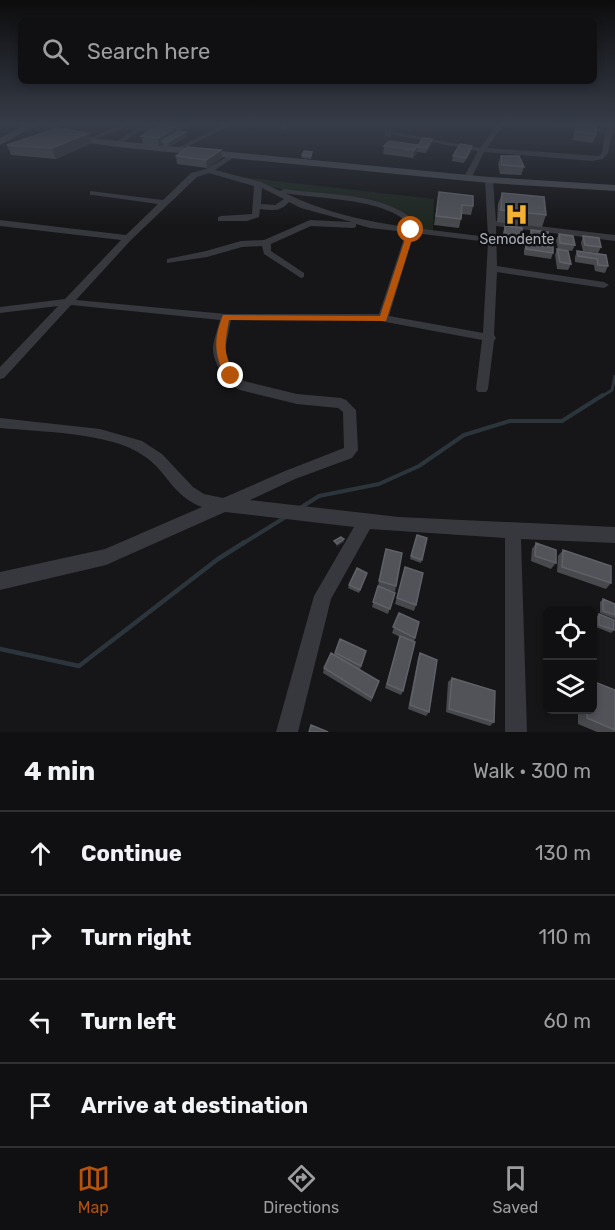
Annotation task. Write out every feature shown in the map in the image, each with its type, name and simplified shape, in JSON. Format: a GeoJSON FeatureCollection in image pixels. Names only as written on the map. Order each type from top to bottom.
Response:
{"type":"FeatureCollection","features":[{"type":"Feature","properties":{"kind":"main road"},"geometry":{"type":"LineString","coordinates":[[268,158],[489,180],[615,189]]}},
{"type":"Feature","properties":{"kind":"street"},"geometry":{"type":"LineString","coordinates":[[0,375],[128,238],[194,175],[208,171],[229,158]]}},
{"type":"Feature","properties":{"kind":"street"},"geometry":{"type":"LineString","coordinates":[[468,177],[478,158]]}},
{"type":"Feature","properties":{"kind":"street"},"geometry":{"type":"LineString","coordinates":[[208,171],[299,194],[352,200],[392,210],[410,220],[416,231],[383,319]]}},
{"type":"Feature","properties":{"kind":"street"},"geometry":{"type":"LineString","coordinates":[[483,389],[490,338],[493,223],[489,180]]}},
{"type":"Feature","properties":{"kind":"street"},"geometry":{"type":"LineString","coordinates":[[221,219],[253,218],[256,215],[258,184]]}},
{"type":"Feature","properties":{"kind":"street"},"geometry":{"type":"LineString","coordinates":[[271,188],[304,206],[370,225]]}},
{"type":"Feature","properties":{"kind":"street"},"geometry":{"type":"LineString","coordinates":[[93,193],[165,203]]}},
{"type":"Feature","properties":{"kind":"street"},"geometry":{"type":"LineString","coordinates":[[257,206],[278,207],[283,205],[288,198]]}},
{"type":"Feature","properties":{"kind":"street"},"geometry":{"type":"LineString","coordinates":[[304,206],[310,223]]}},
{"type":"Feature","properties":{"kind":"street"},"geometry":{"type":"LineString","coordinates":[[316,209],[345,224]]}},
{"type":"Feature","properties":{"kind":"street"},"geometry":{"type":"LineString","coordinates":[[0,223],[128,238]]}},
{"type":"Feature","properties":{"kind":"street"},"geometry":{"type":"LineString","coordinates":[[170,261],[207,254],[240,244],[266,243],[310,223],[370,225],[492,240]]}},
{"type":"Feature","properties":{"kind":"street"},"geometry":{"type":"LineString","coordinates":[[493,223],[615,238]]}},
{"type":"Feature","properties":{"kind":"street"},"geometry":{"type":"LineString","coordinates":[[266,243],[267,252],[301,275]]}},
{"type":"Feature","properties":{"kind":"street"},"geometry":{"type":"LineString","coordinates":[[492,268],[604,285]]}},
{"type":"Feature","properties":{"kind":"street"},"geometry":{"type":"LineString","coordinates":[[0,310],[68,302],[226,317],[383,319],[490,338]]}},
{"type":"Feature","properties":{"kind":"street"},"geometry":{"type":"LineString","coordinates":[[0,581],[106,557],[290,475],[347,454],[352,446],[346,406],[341,403],[297,399],[240,385],[231,376],[219,350],[226,317]]}},
{"type":"Feature","properties":{"kind":"street"},"geometry":{"type":"LineString","coordinates":[[0,423],[76,430],[117,438],[149,452],[184,490],[201,500],[225,505],[327,518],[513,532],[615,535]]}},
{"type":"Feature","properties":{"kind":"street"},"geometry":{"type":"LineString","coordinates":[[287,732],[323,596],[367,520]]}},
{"type":"Feature","properties":{"kind":"street"},"geometry":{"type":"LineString","coordinates":[[513,532],[516,732]]}},
{"type":"Feature","properties":{"kind":"shaded area"},"geometry":{"type":"Polygon","coordinates":[[[233,176],[434,199],[433,232],[423,231],[410,219],[395,210],[378,204],[342,196],[280,189],[233,176]]]}},
{"type":"Feature","properties":{"kind":"building"},"geometry":{"type":"Polygon","coordinates":[[[501,158],[520,158],[524,167],[502,165],[501,158]]]}},
{"type":"Feature","properties":{"kind":"building"},"geometry":{"type":"Polygon","coordinates":[[[439,192],[473,196],[473,206],[462,205],[461,219],[436,216],[439,192]]]}},
{"type":"Feature","properties":{"kind":"building"},"geometry":{"type":"Polygon","coordinates":[[[502,193],[544,197],[546,215],[501,210],[502,193]]]}},
{"type":"Feature","properties":{"kind":"building"},"geometry":{"type":"Polygon","coordinates":[[[505,226],[522,228],[523,236],[505,234],[505,226]]]}},
{"type":"Feature","properties":{"kind":"building"},"geometry":{"type":"Polygon","coordinates":[[[531,230],[548,232],[549,240],[532,238],[531,230]]]}},
{"type":"Feature","properties":{"kind":"building"},"geometry":{"type":"Polygon","coordinates":[[[559,234],[573,236],[575,245],[560,243],[559,234]]]}},
{"type":"Feature","properties":{"kind":"building"},"geometry":{"type":"Polygon","coordinates":[[[583,236],[599,238],[601,247],[585,245],[583,236]]]}},
{"type":"Feature","properties":{"kind":"building"},"geometry":{"type":"Polygon","coordinates":[[[526,244],[553,247],[553,253],[526,249],[526,244]]]}},
{"type":"Feature","properties":{"kind":"building"},"geometry":{"type":"Polygon","coordinates":[[[557,249],[568,251],[571,264],[560,262],[557,249]]]}},
{"type":"Feature","properties":{"kind":"building"},"geometry":{"type":"Polygon","coordinates":[[[577,251],[606,255],[608,266],[598,265],[597,259],[578,256],[577,251]]]}},
{"type":"Feature","properties":{"kind":"building"},"geometry":{"type":"Polygon","coordinates":[[[417,535],[427,538],[422,560],[411,556],[417,535]]]}},
{"type":"Feature","properties":{"kind":"building"},"geometry":{"type":"Polygon","coordinates":[[[341,537],[344,539],[337,544],[334,541],[341,537]]]}},
{"type":"Feature","properties":{"kind":"building"},"geometry":{"type":"Polygon","coordinates":[[[536,543],[556,550],[556,563],[535,556],[536,543]]]}},
{"type":"Feature","properties":{"kind":"building"},"geometry":{"type":"Polygon","coordinates":[[[386,549],[402,553],[396,586],[379,581],[386,549]]]}},
{"type":"Feature","properties":{"kind":"building"},"geometry":{"type":"Polygon","coordinates":[[[563,550],[611,566],[611,583],[562,567],[563,550]]]}},
{"type":"Feature","properties":{"kind":"building"},"geometry":{"type":"Polygon","coordinates":[[[405,567],[423,573],[416,605],[397,598],[405,567]]]}},
{"type":"Feature","properties":{"kind":"building"},"geometry":{"type":"Polygon","coordinates":[[[357,568],[367,573],[360,590],[349,585],[357,568]]]}},
{"type":"Feature","properties":{"kind":"building"},"geometry":{"type":"Polygon","coordinates":[[[378,586],[395,593],[390,609],[373,602],[378,586]]]}},
{"type":"Feature","properties":{"kind":"building"},"geometry":{"type":"Polygon","coordinates":[[[603,599],[615,604],[615,615],[603,611],[603,599]]]}},
{"type":"Feature","properties":{"kind":"building"},"geometry":{"type":"Polygon","coordinates":[[[399,613],[419,622],[415,638],[393,627],[399,613]]]}},
{"type":"Feature","properties":{"kind":"building"},"geometry":{"type":"Polygon","coordinates":[[[599,614],[614,620],[614,630],[599,625],[599,614]]]}},
{"type":"Feature","properties":{"kind":"building"},"geometry":{"type":"Polygon","coordinates":[[[400,636],[415,642],[403,691],[387,684],[400,636]]]}},
{"type":"Feature","properties":{"kind":"building"},"geometry":{"type":"Polygon","coordinates":[[[340,639],[366,651],[361,666],[335,653],[340,639]]]}},
{"type":"Feature","properties":{"kind":"building"},"geometry":{"type":"Polygon","coordinates":[[[331,653],[379,681],[372,698],[324,668],[331,653]]]}},
{"type":"Feature","properties":{"kind":"building"},"geometry":{"type":"Polygon","coordinates":[[[420,653],[437,660],[429,712],[410,705],[420,653]]]}},
{"type":"Feature","properties":{"kind":"building"},"geometry":{"type":"Polygon","coordinates":[[[452,678],[495,691],[494,722],[449,709],[452,678]]]}},
{"type":"Feature","properties":{"kind":"building"},"geometry":{"type":"Polygon","coordinates":[[[597,683],[615,690],[615,730],[587,718],[587,714],[597,714],[597,683]]]}},
{"type":"Feature","properties":{"kind":"building"},"geometry":{"type":"Polygon","coordinates":[[[311,725],[328,732],[309,732],[311,725]]]}},
{"type":"Feature","properties":{"kind":"waterway"},"geometry":{"type":"LineString","coordinates":[[601,397],[612,390],[615,376]]}},
{"type":"Feature","properties":{"kind":"waterway"},"geometry":{"type":"LineString","coordinates":[[300,508],[319,496],[379,484],[419,466],[464,435],[510,421],[562,421],[603,395]]}},
{"type":"Feature","properties":{"kind":"waterway"},"geometry":{"type":"LineString","coordinates":[[242,544],[284,518]]}},
{"type":"Feature","properties":{"kind":"waterway"},"geometry":{"type":"LineString","coordinates":[[0,649],[79,666],[218,559],[245,542]]}},
{"type":"Feature","properties":{"kind":"place","name":"Semodente"},"geometry":{"type":"Point","coordinates":[517,215]}},
{"type":"Feature","properties":{"kind":"route"},"geometry":{"type":"LineString","coordinates":[[231,376],[219,350],[226,317],[375,317],[383,319],[411,230]]}}]}
